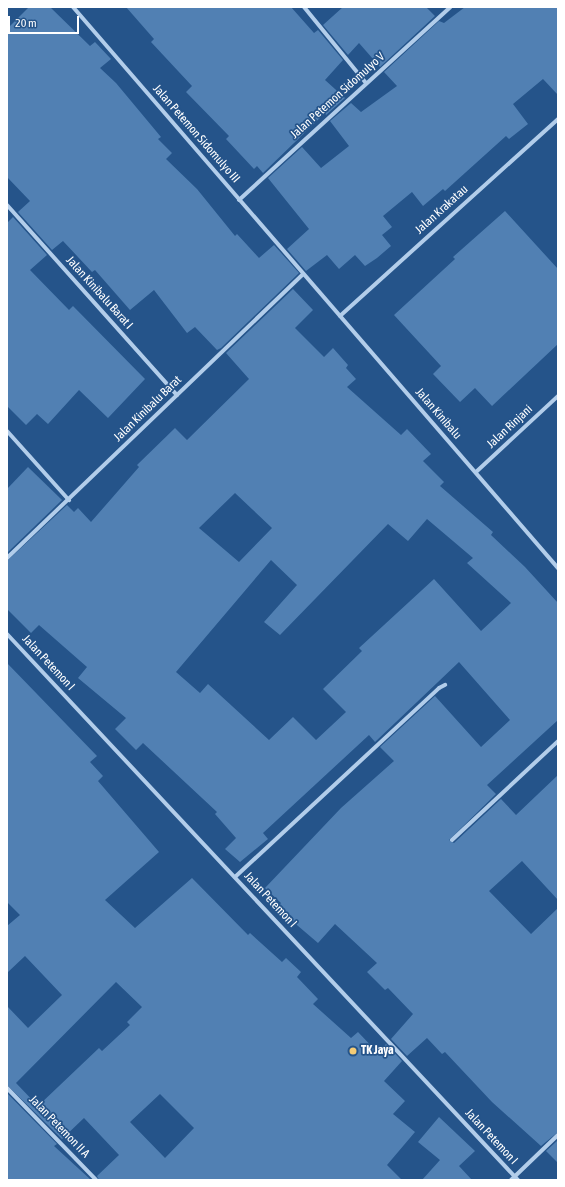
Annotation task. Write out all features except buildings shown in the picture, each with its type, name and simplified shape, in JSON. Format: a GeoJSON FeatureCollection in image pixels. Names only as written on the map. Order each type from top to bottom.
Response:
{"type":"FeatureCollection","features":[{"type":"Feature","properties":{"kind":"street","name":"Jalan Petemon Sidomulyo III"},"geometry":{"type":"LineString","coordinates":[[73,7],[303,274]]}},
{"type":"Feature","properties":{"kind":"street"},"geometry":{"type":"LineString","coordinates":[[304,7],[366,83]]}},
{"type":"Feature","properties":{"kind":"street","name":"Jalan Petemon Sidomulyo V"},"geometry":{"type":"LineString","coordinates":[[240,200],[450,7]]}},
{"type":"Feature","properties":{"kind":"street","name":"Jalan Krakatau"},"geometry":{"type":"LineString","coordinates":[[340,316],[558,119]]}},
{"type":"Feature","properties":{"kind":"street","name":"Jalan Kinibalu Barat I"},"geometry":{"type":"LineString","coordinates":[[7,205],[177,395]]}},
{"type":"Feature","properties":{"kind":"street","name":"Jalan Kinibalu"},"geometry":{"type":"LineString","coordinates":[[303,274],[558,568]]}},
{"type":"Feature","properties":{"kind":"street","name":"Jalan Kinibalu Barat"},"geometry":{"type":"LineString","coordinates":[[7,558],[303,274]]}},
{"type":"Feature","properties":{"kind":"street","name":"Jalan Rinjani"},"geometry":{"type":"LineString","coordinates":[[476,472],[558,396]]}},
{"type":"Feature","properties":{"kind":"street"},"geometry":{"type":"LineString","coordinates":[[7,431],[69,500]]}},
{"type":"Feature","properties":{"kind":"street","name":"Jalan Petemon I"},"geometry":{"type":"LineString","coordinates":[[7,634],[235,877],[513,1178],[518,1180]]}},
{"type":"Feature","properties":{"kind":"street"},"geometry":{"type":"LineString","coordinates":[[235,877],[439,688],[445,685]]}},
{"type":"Feature","properties":{"kind":"street"},"geometry":{"type":"LineString","coordinates":[[452,840],[558,741]]}},
{"type":"Feature","properties":{"kind":"street","name":"Jalan Petemon II A"},"geometry":{"type":"LineString","coordinates":[[7,1088],[96,1180]]}},
{"type":"Feature","properties":{"kind":"street"},"geometry":{"type":"LineString","coordinates":[[513,1178],[558,1135]]}},
{"type":"Feature","properties":{"kind":"place","name":"TK Jaya"},"geometry":{"type":"Point","coordinates":[353,1051]}}]}
